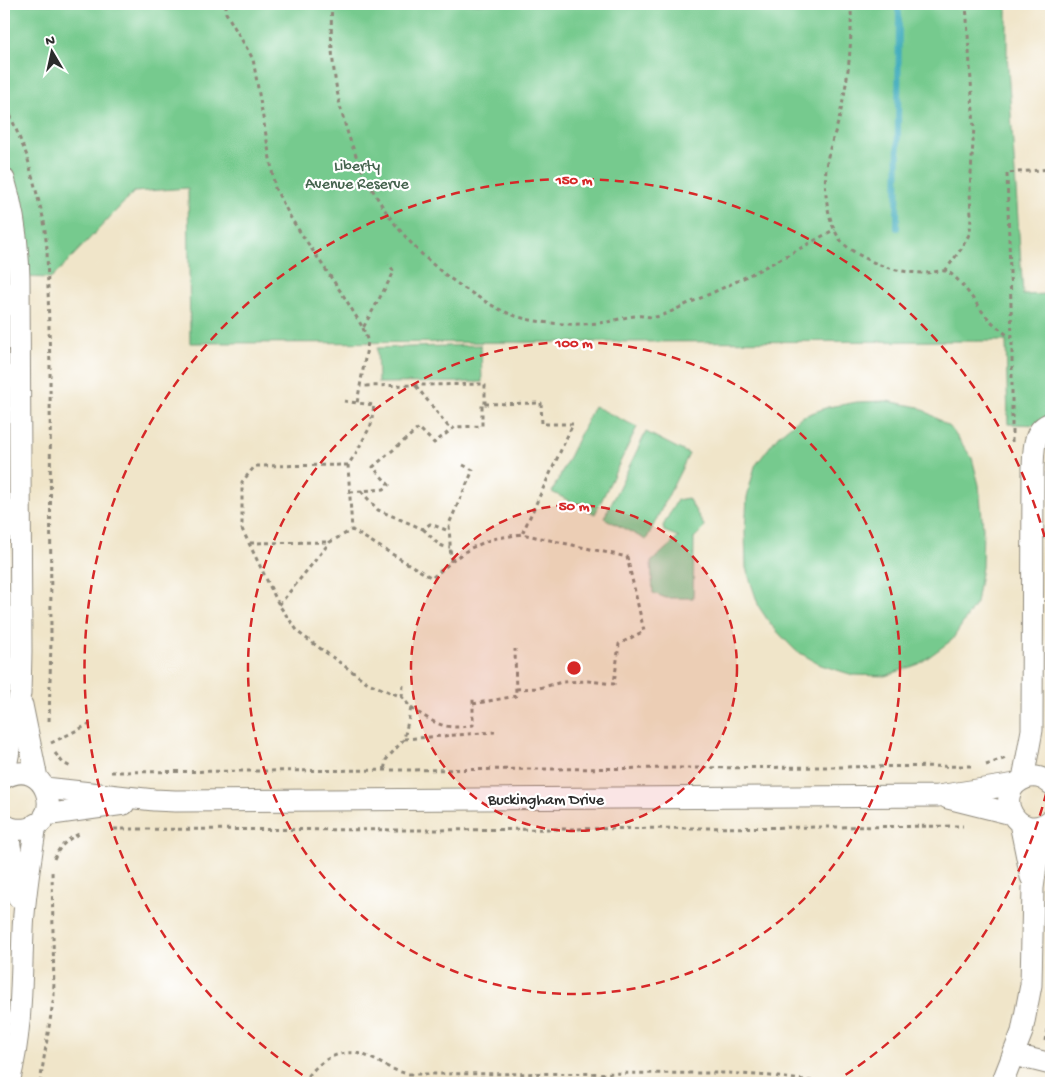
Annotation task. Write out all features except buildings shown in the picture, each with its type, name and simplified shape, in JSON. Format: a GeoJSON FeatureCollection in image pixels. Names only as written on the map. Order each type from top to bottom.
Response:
{"type":"FeatureCollection","features":[{"type":"Feature","properties":{"kind":"street"},"geometry":{"type":"LineString","coordinates":[[4,179],[12,212],[18,253],[19,277],[20,692],[4,778]]}},
{"type":"Feature","properties":{"kind":"street"},"geometry":{"type":"LineString","coordinates":[[1033,888],[1016,819],[1008,801],[1010,795],[1033,781],[1034,460],[1038,432],[1045,425],[1051,423]]}},
{"type":"Feature","properties":{"kind":"street"},"geometry":{"type":"LineString","coordinates":[[9,1083],[19,1028],[23,929],[40,820],[48,806],[48,797],[41,783],[20,692]]}},
{"type":"Feature","properties":{"kind":"street","name":"Buckingham Drive"},"geometry":{"type":"LineString","coordinates":[[4,778],[17,773],[31,775],[41,783],[154,800],[938,796],[1033,781]]}},
{"type":"Feature","properties":{"kind":"street","name":"Buckingham Drive"},"geometry":{"type":"LineString","coordinates":[[938,796],[1016,819],[1035,827],[1043,826],[1050,821]]}},
{"type":"Feature","properties":{"kind":"street","name":"Buckingham Drive"},"geometry":{"type":"LineString","coordinates":[[5,825],[22,829],[29,828],[40,820],[154,800]]}},
{"type":"Feature","properties":{"kind":"street"},"geometry":{"type":"LineString","coordinates":[[1002,1083],[1015,1055],[1022,1032],[1031,985],[1033,888],[1038,859],[1050,821]]}},
{"type":"Feature","properties":{"kind":"street"},"geometry":{"type":"LineString","coordinates":[[5,825],[15,869],[23,929]]}},
{"type":"Feature","properties":{"kind":"street"},"geometry":{"type":"LineString","coordinates":[[1015,1055],[1051,1064]]}},
{"type":"Feature","properties":{"kind":"path"},"geometry":{"type":"LineString","coordinates":[[226,4],[226,13],[253,58],[276,188],[292,220],[363,328],[368,342],[357,403]]}},
{"type":"Feature","properties":{"kind":"path"},"geometry":{"type":"LineString","coordinates":[[332,4],[331,25],[334,69],[342,110],[354,155],[373,192],[392,222],[415,248],[443,274],[487,303],[511,314],[538,321],[568,324],[606,322],[636,316],[655,317],[720,289],[835,229]]}},
{"type":"Feature","properties":{"kind":"path"},"geometry":{"type":"LineString","coordinates":[[850,4],[852,36],[850,61],[841,110],[827,161],[826,187],[828,209],[835,229],[842,241],[868,260],[886,267],[910,272],[945,271],[961,283],[984,314],[1012,339],[1007,173],[1051,169]]}},
{"type":"Feature","properties":{"kind":"path"},"geometry":{"type":"LineString","coordinates":[[945,271],[970,233],[972,216],[970,189],[974,127],[966,4]]}},
{"type":"Feature","properties":{"kind":"path"},"geometry":{"type":"LineString","coordinates":[[4,100],[21,136],[27,156],[44,221],[47,249],[50,376],[51,640],[49,730]]}},
{"type":"Feature","properties":{"kind":"path"},"geometry":{"type":"LineString","coordinates":[[363,328],[394,272],[389,264]]}},
{"type":"Feature","properties":{"kind":"path"},"geometry":{"type":"LineString","coordinates":[[360,386],[484,384],[485,404]]}},
{"type":"Feature","properties":{"kind":"path"},"geometry":{"type":"LineString","coordinates":[[416,385],[451,430]]}},
{"type":"Feature","properties":{"kind":"path"},"geometry":{"type":"LineString","coordinates":[[344,401],[374,404],[371,425],[348,465],[352,530]]}},
{"type":"Feature","properties":{"kind":"path"},"geometry":{"type":"LineString","coordinates":[[350,492],[384,489],[389,484],[373,467],[419,428],[434,443],[455,427],[482,426],[482,404],[541,403],[542,424],[573,424],[522,534]]}},
{"type":"Feature","properties":{"kind":"path"},"geometry":{"type":"LineString","coordinates":[[348,465],[255,466],[242,482],[242,529],[279,604],[299,633],[368,683],[402,697],[411,708],[435,723],[449,728],[474,725]]}},
{"type":"Feature","properties":{"kind":"path"},"geometry":{"type":"LineString","coordinates":[[450,562],[449,524],[473,470],[463,465]]}},
{"type":"Feature","properties":{"kind":"path"},"geometry":{"type":"LineString","coordinates":[[361,491],[378,510],[423,529],[438,544],[445,548],[450,548]]}},
{"type":"Feature","properties":{"kind":"path"},"geometry":{"type":"LineString","coordinates":[[423,529],[430,524],[448,531]]}},
{"type":"Feature","properties":{"kind":"path"},"geometry":{"type":"LineString","coordinates":[[352,530],[432,578],[450,562],[471,548],[492,539],[522,534],[627,557],[644,631],[619,644],[614,686],[588,681],[562,682],[539,688],[516,689]]}},
{"type":"Feature","properties":{"kind":"path"},"geometry":{"type":"LineString","coordinates":[[279,604],[330,542],[352,530]]}},
{"type":"Feature","properties":{"kind":"path"},"geometry":{"type":"LineString","coordinates":[[250,543],[330,542]]}},
{"type":"Feature","properties":{"kind":"path"},"geometry":{"type":"LineString","coordinates":[[473,704],[516,696],[515,648]]}},
{"type":"Feature","properties":{"kind":"path"},"geometry":{"type":"LineString","coordinates":[[402,697],[403,685]]}},
{"type":"Feature","properties":{"kind":"path"},"geometry":{"type":"LineString","coordinates":[[473,697],[474,734]]}},
{"type":"Feature","properties":{"kind":"path"},"geometry":{"type":"LineString","coordinates":[[384,771],[386,760],[404,739],[411,708]]}},
{"type":"Feature","properties":{"kind":"path"},"geometry":{"type":"LineString","coordinates":[[50,743],[94,722]]}},
{"type":"Feature","properties":{"kind":"path"},"geometry":{"type":"LineString","coordinates":[[404,739],[495,732]]}},
{"type":"Feature","properties":{"kind":"path"},"geometry":{"type":"LineString","coordinates":[[50,737],[50,743],[63,763],[74,769],[81,770]]}},
{"type":"Feature","properties":{"kind":"path"},"geometry":{"type":"LineString","coordinates":[[106,772],[968,768],[988,764]]}},
{"type":"Feature","properties":{"kind":"path"},"geometry":{"type":"LineString","coordinates":[[105,829],[428,830],[968,826]]}},
{"type":"Feature","properties":{"kind":"path"},"geometry":{"type":"LineString","coordinates":[[40,1083],[54,996],[52,869],[55,856],[63,844],[70,837],[88,831]]}},
{"type":"Feature","properties":{"kind":"path"},"geometry":{"type":"LineString","coordinates":[[1045,1041],[1051,1005]]}},
{"type":"Feature","properties":{"kind":"path"},"geometry":{"type":"LineString","coordinates":[[304,1083],[318,1064],[331,1056],[346,1053],[360,1054],[396,1072],[409,1074],[727,1074],[772,1076],[827,1083]]}},
{"type":"Feature","properties":{"kind":"path"},"geometry":{"type":"LineString","coordinates":[[977,1083],[983,1071]]}},
{"type":"Feature","properties":{"kind":"green space","name":"Liberty Avenue Reserve"},"geometry":{"type":"Polygon","coordinates":[[[4,4],[1007,4],[1007,53],[1023,295],[1048,294],[1049,389],[1045,425],[1008,424],[1006,341],[190,343],[188,188],[134,192],[52,278],[19,277],[4,179],[4,4]]]}},
{"type":"Feature","properties":{"kind":"green space"},"geometry":{"type":"Polygon","coordinates":[[[481,345],[482,382],[378,383],[377,348],[481,345]]]}},
{"type":"Feature","properties":{"kind":"green space"},"geometry":{"type":"Polygon","coordinates":[[[887,401],[919,407],[950,427],[972,458],[979,485],[983,528],[982,567],[976,603],[952,640],[919,664],[885,676],[853,675],[821,665],[795,650],[771,625],[759,607],[746,568],[745,531],[747,497],[755,466],[778,436],[801,417],[828,407],[857,402],[887,401]]]}},
{"type":"Feature","properties":{"kind":"green space"},"geometry":{"type":"Polygon","coordinates":[[[594,406],[637,427],[595,514],[552,492],[594,406]]]}},
{"type":"Feature","properties":{"kind":"green space"},"geometry":{"type":"Polygon","coordinates":[[[646,432],[689,454],[646,540],[604,518],[646,432]]]}},
{"type":"Feature","properties":{"kind":"green space"},"geometry":{"type":"Polygon","coordinates":[[[688,498],[705,527],[694,538],[693,598],[666,598],[653,593],[651,562],[679,537],[664,531],[663,526],[677,500],[688,498]]]}},
{"type":"Feature","properties":{"kind":"waterway"},"geometry":{"type":"LineString","coordinates":[[897,4],[899,15],[897,228]]}}]}
